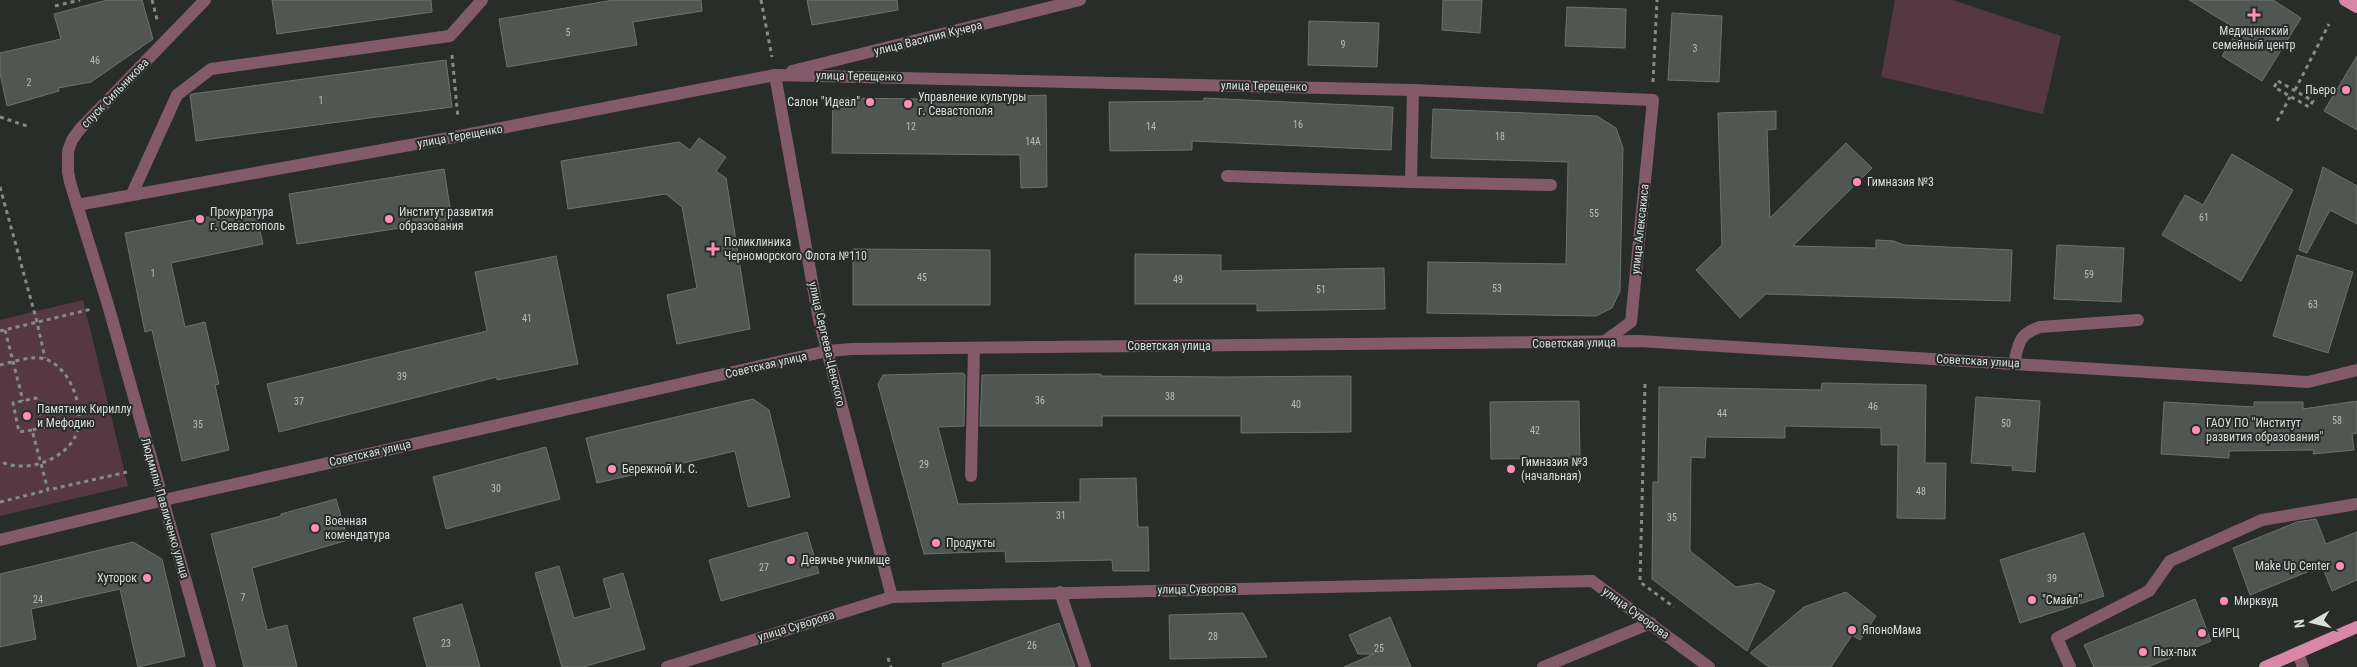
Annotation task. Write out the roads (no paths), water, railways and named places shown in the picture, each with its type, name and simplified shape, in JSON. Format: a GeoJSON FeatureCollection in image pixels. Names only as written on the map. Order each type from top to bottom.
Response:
{"type":"FeatureCollection","features":[{"type":"Feature","properties":{"kind":"main road"},"geometry":{"type":"LineString","coordinates":[[2345,0],[2357,7]]}},
{"type":"Feature","properties":{"kind":"main road"},"geometry":{"type":"LineString","coordinates":[[2265,667],[2357,627]]}},
{"type":"Feature","properties":{"kind":"street","name":"спуск Сильникова"},"geometry":{"type":"LineString","coordinates":[[77,205],[68,172],[67,158],[72,140],[205,0]]}},
{"type":"Feature","properties":{"kind":"street"},"geometry":{"type":"LineString","coordinates":[[132,194],[177,95],[211,69],[450,36],[482,0]]}},
{"type":"Feature","properties":{"kind":"street","name":"улица Василия Кучера"},"geometry":{"type":"LineString","coordinates":[[775,75],[1080,0]]}},
{"type":"Feature","properties":{"kind":"street","name":"улица Терещенко"},"geometry":{"type":"LineString","coordinates":[[77,205],[460,136],[775,75],[1413,90],[1653,100]]}},
{"type":"Feature","properties":{"kind":"street","name":"улица Сергеева-Ценского"},"geometry":{"type":"LineString","coordinates":[[775,75],[819,320],[892,597]]}},
{"type":"Feature","properties":{"kind":"street"},"geometry":{"type":"LineString","coordinates":[[1411,182],[1413,90]]}},
{"type":"Feature","properties":{"kind":"street","name":"улица Алексакиса"},"geometry":{"type":"LineString","coordinates":[[1602,343],[1631,322],[1653,100]]}},
{"type":"Feature","properties":{"kind":"street"},"geometry":{"type":"LineString","coordinates":[[1227,176],[1551,185]]}},
{"type":"Feature","properties":{"kind":"street","name":"Людмилы Павличенко улица"},"geometry":{"type":"LineString","coordinates":[[77,205],[108,305],[210,667]]}},
{"type":"Feature","properties":{"kind":"street"},"geometry":{"type":"LineString","coordinates":[[2014,362],[2020,340],[2027,331],[2040,327],[2138,320]]}},
{"type":"Feature","properties":{"kind":"street","name":"Советская улица"},"geometry":{"type":"LineString","coordinates":[[0,540],[164,500],[827,351],[852,349],[1602,343],[1639,341],[2014,362],[2308,382],[2357,370]]}},
{"type":"Feature","properties":{"kind":"street"},"geometry":{"type":"LineString","coordinates":[[971,476],[974,348]]}},
{"type":"Feature","properties":{"kind":"street"},"geometry":{"type":"LineString","coordinates":[[2070,667],[2057,638],[2149,591],[2170,561],[2262,520],[2357,504]]}},
{"type":"Feature","properties":{"kind":"street","name":"улица Суворова"},"geometry":{"type":"LineString","coordinates":[[667,667],[892,597],[1592,581],[1710,667]]}},
{"type":"Feature","properties":{"kind":"street"},"geometry":{"type":"LineString","coordinates":[[1060,592],[1085,667]]}},
{"type":"Feature","properties":{"kind":"street"},"geometry":{"type":"LineString","coordinates":[[1543,667],[1651,623]]}},
{"type":"Feature","properties":{"kind":"street"},"geometry":{"type":"LineString","coordinates":[[2298,653],[2303,667]]}},
{"type":"Feature","properties":{"kind":"place","name":"Медицинский семейный центр"},"geometry":{"type":"Point","coordinates":[2254,15]}},
{"type":"Feature","properties":{"kind":"place","name":"Пьеро"},"geometry":{"type":"Point","coordinates":[2346,90]}},
{"type":"Feature","properties":{"kind":"place","name":"Салон \"Идеал\""},"geometry":{"type":"Point","coordinates":[870,102]}},
{"type":"Feature","properties":{"kind":"place","name":"Управление культуры г. Севастополя"},"geometry":{"type":"Point","coordinates":[908,104]}},
{"type":"Feature","properties":{"kind":"place","name":"Гимназия №3"},"geometry":{"type":"Point","coordinates":[1857,182]}},
{"type":"Feature","properties":{"kind":"place","name":"Прокуратура г. Севастополь"},"geometry":{"type":"Point","coordinates":[200,219]}},
{"type":"Feature","properties":{"kind":"place","name":"Институт развития образования"},"geometry":{"type":"Point","coordinates":[389,219]}},
{"type":"Feature","properties":{"kind":"place","name":"Поликлиника Черноморского Флота №110"},"geometry":{"type":"Point","coordinates":[713,249]}},
{"type":"Feature","properties":{"kind":"place","name":"Памятник Кириллу и Мефодию"},"geometry":{"type":"Point","coordinates":[27,416]}},
{"type":"Feature","properties":{"kind":"place","name":"ГАОУ ПО \"Институт развития образования\""},"geometry":{"type":"Point","coordinates":[2196,430]}},
{"type":"Feature","properties":{"kind":"place","name":"Бережной И. С."},"geometry":{"type":"Point","coordinates":[612,469]}},
{"type":"Feature","properties":{"kind":"place","name":"Гимназия №3 (начальная)"},"geometry":{"type":"Point","coordinates":[1511,469]}},
{"type":"Feature","properties":{"kind":"place","name":"Военная комендатура"},"geometry":{"type":"Point","coordinates":[315,528]}},
{"type":"Feature","properties":{"kind":"place","name":"Продукты"},"geometry":{"type":"Point","coordinates":[936,543]}},
{"type":"Feature","properties":{"kind":"place","name":"Девичье училище"},"geometry":{"type":"Point","coordinates":[791,560]}},
{"type":"Feature","properties":{"kind":"place","name":"Make Up Center"},"geometry":{"type":"Point","coordinates":[2340,566]}},
{"type":"Feature","properties":{"kind":"place","name":"Хуторок"},"geometry":{"type":"Point","coordinates":[147,578]}},
{"type":"Feature","properties":{"kind":"place","name":"\"Смайл\""},"geometry":{"type":"Point","coordinates":[2032,600]}},
{"type":"Feature","properties":{"kind":"place","name":"Мирквуд"},"geometry":{"type":"Point","coordinates":[2224,601]}},
{"type":"Feature","properties":{"kind":"place","name":"ЯпоноМама"},"geometry":{"type":"Point","coordinates":[1852,630]}},
{"type":"Feature","properties":{"kind":"place","name":"ЕИРЦ"},"geometry":{"type":"Point","coordinates":[2202,633]}},
{"type":"Feature","properties":{"kind":"place","name":"Пых-пых"},"geometry":{"type":"Point","coordinates":[2143,652]}}]}
